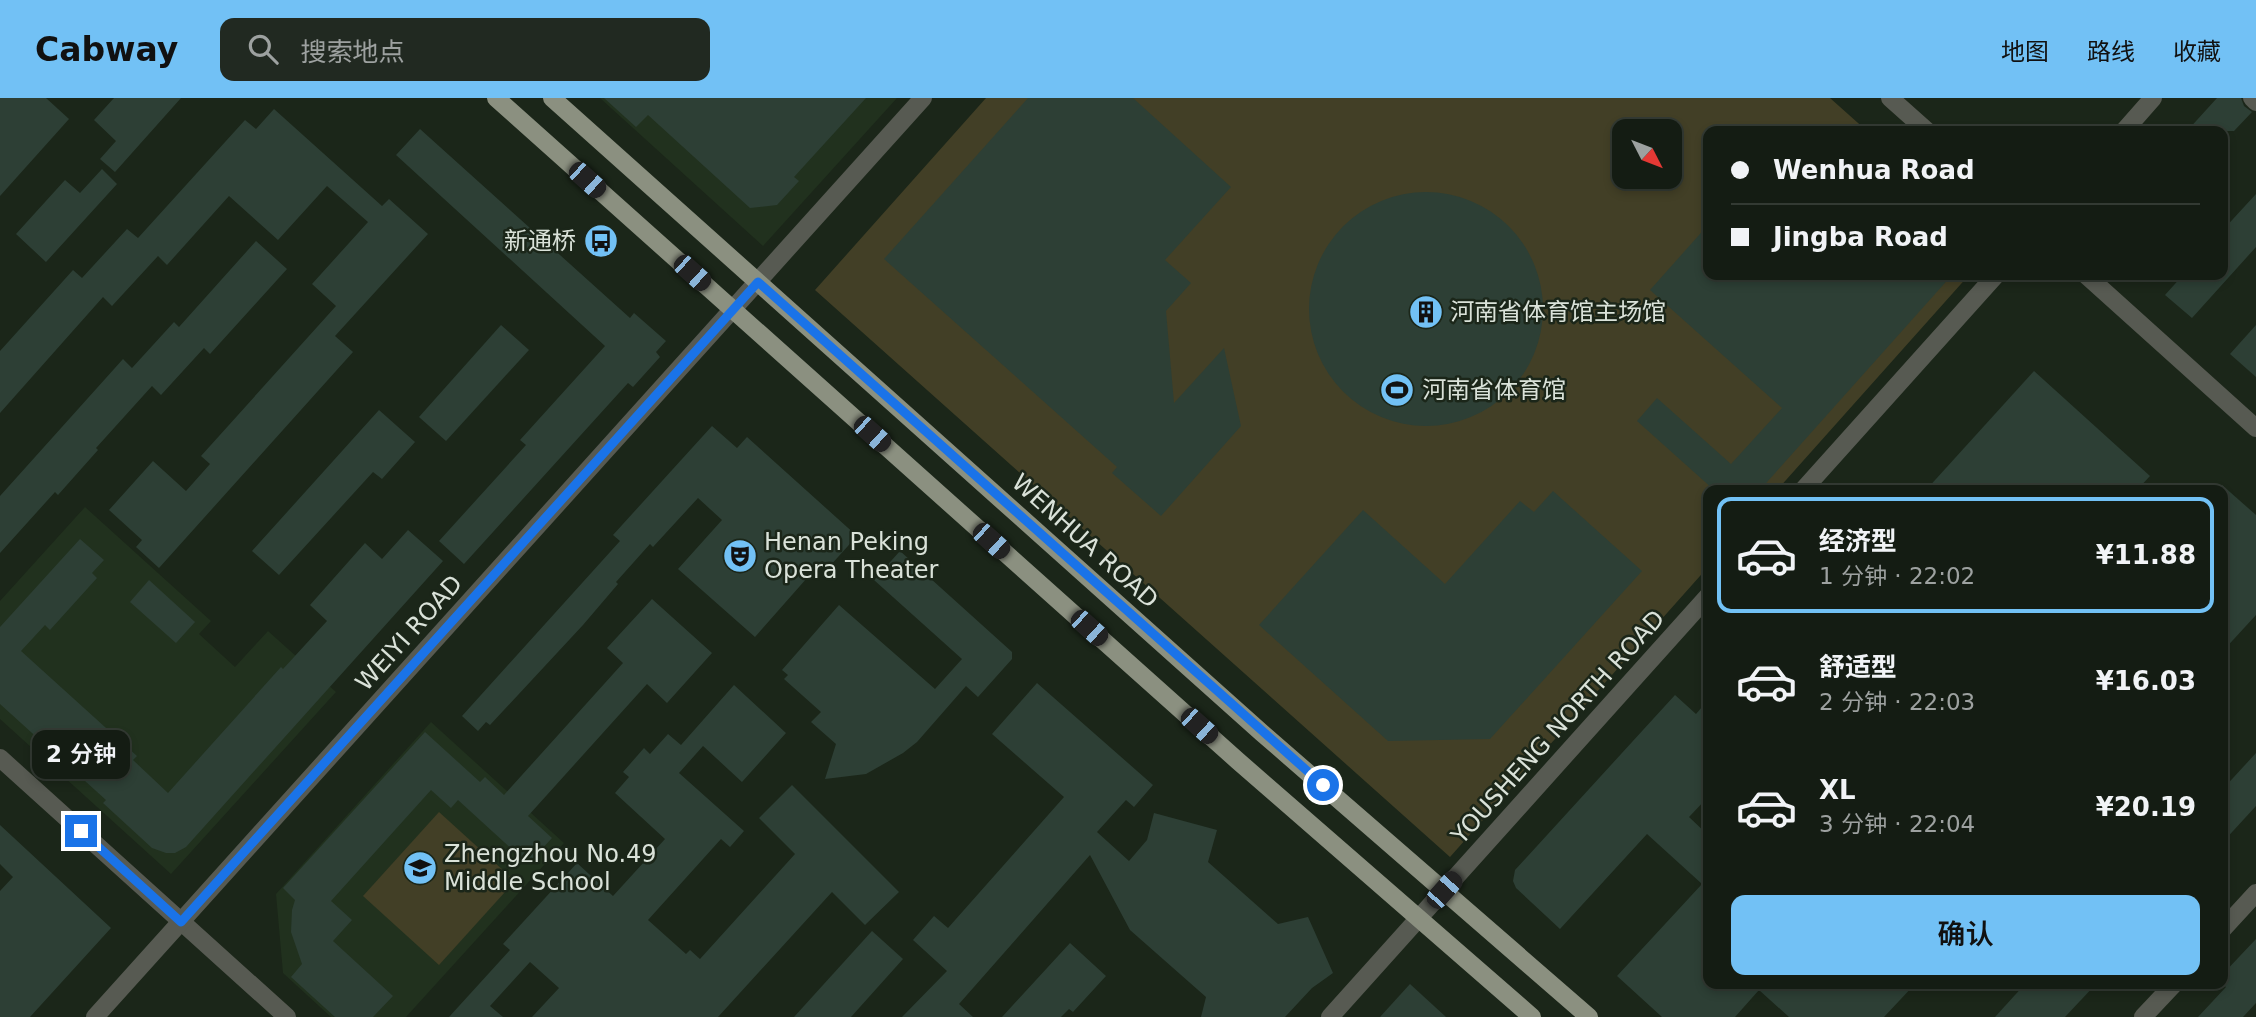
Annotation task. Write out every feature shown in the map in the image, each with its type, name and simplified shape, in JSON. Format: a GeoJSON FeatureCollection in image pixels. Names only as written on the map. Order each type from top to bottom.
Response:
{"type":"FeatureCollection","features":[{"type":"Feature","properties":{"kind":"main road"},"geometry":{"type":"LineString","coordinates":[[496,98],[1237,761],[1532,1017]]}},
{"type":"Feature","properties":{"kind":"main road","name":"WENHUA ROAD"},"geometry":{"type":"LineString","coordinates":[[552,98],[1262,733],[1589,1017]]}},
{"type":"Feature","properties":{"kind":"street","name":"WEIYI ROAD"},"geometry":{"type":"LineString","coordinates":[[95,1017],[923,98]]}},
{"type":"Feature","properties":{"kind":"street"},"geometry":{"type":"LineString","coordinates":[[1890,98],[1921,126]]}},
{"type":"Feature","properties":{"kind":"street"},"geometry":{"type":"LineString","coordinates":[[2128,126],[2153,98]]}},
{"type":"Feature","properties":{"kind":"street"},"geometry":{"type":"LineString","coordinates":[[2252,98],[2256,102]]}},
{"type":"Feature","properties":{"kind":"street"},"geometry":{"type":"LineString","coordinates":[[1807,485],[1992,280]]}},
{"type":"Feature","properties":{"kind":"street"},"geometry":{"type":"LineString","coordinates":[[2092,280],[2256,428]]}},
{"type":"Feature","properties":{"kind":"street","name":"YOUSHENG NORTH ROAD"},"geometry":{"type":"LineString","coordinates":[[1330,1017],[1703,602]]}},
{"type":"Feature","properties":{"kind":"street"},"geometry":{"type":"LineString","coordinates":[[0,758],[287,1017]]}},
{"type":"Feature","properties":{"kind":"street"},"geometry":{"type":"LineString","coordinates":[[2228,923],[2256,893]]}},
{"type":"Feature","properties":{"kind":"street"},"geometry":{"type":"LineString","coordinates":[[2144,1017],[2169,989]]}},
{"type":"Feature","properties":{"kind":"shaded area"},"geometry":{"type":"Polygon","coordinates":[[[600,98],[897,98],[763,246],[600,98]]]}},
{"type":"Feature","properties":{"kind":"shaded area","name":"河南省体育馆"},"geometry":{"type":"Polygon","coordinates":[[[986,98],[1830,98],[1861,126],[1703,126],[1703,280],[1965,280],[1781,485],[1703,485],[1703,573],[1450,857],[815,290],[986,98]]]}},
{"type":"Feature","properties":{"kind":"shaded area"},"geometry":{"type":"Polygon","coordinates":[[[85,507],[211,621],[199,634],[235,667],[268,631],[336,692],[171,874],[0,719],[0,601],[85,507]]]}},
{"type":"Feature","properties":{"kind":"shaded area","name":"Zhengzhou No.49 Middle School"},"geometry":{"type":"Polygon","coordinates":[[[431,722],[564,843],[406,1017],[331,1017],[283,973],[276,894],[431,722]]]}},
{"type":"Feature","properties":{"kind":"shaded area"},"geometry":{"type":"Polygon","coordinates":[[[439,812],[515,881],[439,965],[363,896],[439,812]]]}},
{"type":"Feature","properties":{"kind":"building"},"geometry":{"type":"Polygon","coordinates":[[[0,98],[46,98],[69,119],[0,196],[0,98]]]}},
{"type":"Feature","properties":{"kind":"building"},"geometry":{"type":"Polygon","coordinates":[[[114,98],[181,98],[115,172],[100,159],[116,141],[94,120],[114,98]]]}},
{"type":"Feature","properties":{"kind":"building"},"geometry":{"type":"Polygon","coordinates":[[[604,98],[866,98],[794,177],[799,181],[777,205],[750,208],[648,115],[636,127],[604,98]]]}},
{"type":"Feature","properties":{"kind":"building"},"geometry":{"type":"Polygon","coordinates":[[[1028,98],[1133,98],[1231,187],[1165,260],[1191,283],[1166,311],[1174,403],[1224,348],[1241,426],[1161,516],[1112,473],[1117,467],[884,259],[1028,98]]]}},
{"type":"Feature","properties":{"kind":"building"},"geometry":{"type":"Polygon","coordinates":[[[2217,98],[2241,98],[2244,106],[2252,112],[2234,131],[2228,131],[2228,126],[2192,126],[2217,98]]]}},
{"type":"Feature","properties":{"kind":"building"},"geometry":{"type":"Polygon","coordinates":[[[274,109],[382,206],[389,199],[428,234],[335,336],[353,352],[159,568],[136,547],[142,540],[109,510],[153,461],[186,491],[210,464],[201,456],[336,306],[312,284],[368,222],[327,186],[278,240],[229,196],[167,265],[158,256],[112,306],[103,297],[0,413],[0,351],[73,270],[82,278],[127,229],[138,238],[245,120],[256,129],[274,109]]]}},
{"type":"Feature","properties":{"kind":"building"},"geometry":{"type":"Polygon","coordinates":[[[420,129],[630,318],[634,313],[666,341],[656,352],[660,357],[633,387],[628,383],[464,564],[439,541],[526,445],[520,440],[605,346],[396,155],[420,129]]]}},
{"type":"Feature","properties":{"kind":"building"},"geometry":{"type":"Polygon","coordinates":[[[102,169],[117,184],[46,262],[16,234],[65,180],[80,193],[102,169]]]}},
{"type":"Feature","properties":{"kind":"building","name":"河南省体育馆主场馆"},"geometry":{"type":"Polygon","coordinates":[[[1426,192],[1449,194],[1471,201],[1509,226],[1534,264],[1541,286],[1541,332],[1534,354],[1509,392],[1471,417],[1449,424],[1426,426],[1403,424],[1381,417],[1343,392],[1318,354],[1311,332],[1309,309],[1311,286],[1318,264],[1343,226],[1381,201],[1403,194],[1426,192]]]}},
{"type":"Feature","properties":{"kind":"building"},"geometry":{"type":"Polygon","coordinates":[[[2256,194],[2256,247],[2228,278],[2228,224],[2256,194]]]}},
{"type":"Feature","properties":{"kind":"building"},"geometry":{"type":"Polygon","coordinates":[[[1703,231],[1703,280],[1948,280],[1764,485],[1708,485],[1637,421],[1657,398],[1731,464],[1782,408],[1650,290],[1703,231]]]}},
{"type":"Feature","properties":{"kind":"building"},"geometry":{"type":"Polygon","coordinates":[[[256,241],[287,269],[210,354],[204,348],[161,395],[152,386],[58,495],[55,492],[0,553],[0,496],[123,359],[132,368],[174,322],[179,327],[256,241]]]}},
{"type":"Feature","properties":{"kind":"building"},"geometry":{"type":"Polygon","coordinates":[[[2178,280],[2226,280],[2192,318],[2165,295],[2178,280]]]}},
{"type":"Feature","properties":{"kind":"building"},"geometry":{"type":"Polygon","coordinates":[[[501,325],[529,350],[446,441],[419,417],[501,325]]]}},
{"type":"Feature","properties":{"kind":"building"},"geometry":{"type":"Polygon","coordinates":[[[2256,325],[2256,377],[2230,354],[2256,325]]]}},
{"type":"Feature","properties":{"kind":"building"},"geometry":{"type":"Polygon","coordinates":[[[2034,371],[2150,476],[2142,485],[1931,485],[2034,371]]]}},
{"type":"Feature","properties":{"kind":"building"},"geometry":{"type":"Polygon","coordinates":[[[379,410],[415,442],[382,479],[373,472],[279,575],[252,551],[379,410]]]}},
{"type":"Feature","properties":{"kind":"building"},"geometry":{"type":"Polygon","coordinates":[[[712,426],[737,448],[747,437],[857,536],[829,567],[822,561],[755,637],[678,569],[722,520],[698,498],[653,547],[650,544],[583,625],[490,725],[486,722],[478,731],[462,716],[620,541],[613,535],[712,426]]]}},
{"type":"Feature","properties":{"kind":"building"},"geometry":{"type":"Polygon","coordinates":[[[2228,490],[2256,515],[2256,615],[2228,645],[2228,490]]]}},
{"type":"Feature","properties":{"kind":"building"},"geometry":{"type":"Polygon","coordinates":[[[1553,491],[1642,571],[1490,739],[1388,741],[1259,625],[1363,510],[1445,584],[1520,501],[1534,512],[1553,491]]]}},
{"type":"Feature","properties":{"kind":"building"},"geometry":{"type":"Polygon","coordinates":[[[408,530],[443,561],[186,847],[175,853],[152,848],[103,803],[106,800],[0,704],[0,627],[80,539],[104,560],[92,573],[97,578],[50,630],[45,625],[21,651],[137,756],[133,760],[168,793],[281,667],[283,669],[327,621],[310,605],[365,543],[382,559],[408,530]]]}},
{"type":"Feature","properties":{"kind":"building"},"geometry":{"type":"Polygon","coordinates":[[[900,551],[1012,652],[1012,659],[978,697],[966,686],[917,742],[903,753],[866,774],[825,779],[836,744],[811,722],[821,712],[784,679],[788,675],[782,670],[839,605],[935,689],[962,659],[874,580],[900,551]]]}},
{"type":"Feature","properties":{"kind":"building"},"geometry":{"type":"Polygon","coordinates":[[[149,580],[195,622],[176,643],[130,602],[149,580]]]}},
{"type":"Feature","properties":{"kind":"building"},"geometry":{"type":"Polygon","coordinates":[[[652,599],[712,653],[667,703],[647,684],[528,816],[552,838],[528,864],[458,800],[451,808],[431,790],[331,901],[352,920],[333,941],[393,996],[373,1017],[335,1017],[291,977],[302,964],[291,932],[295,900],[283,888],[425,732],[480,782],[485,777],[504,795],[623,663],[607,648],[652,599]]]}},
{"type":"Feature","properties":{"kind":"building"},"geometry":{"type":"Polygon","coordinates":[[[1037,683],[1153,785],[1134,807],[1126,800],[1097,832],[1129,861],[1147,840],[1154,813],[1217,830],[1208,862],[1278,924],[1308,917],[1333,973],[1312,988],[1285,1017],[1201,1017],[1206,997],[1130,930],[1090,855],[959,1004],[973,1017],[902,1017],[947,971],[913,940],[934,916],[948,928],[1064,797],[992,734],[1037,683]]]}},
{"type":"Feature","properties":{"kind":"building"},"geometry":{"type":"Polygon","coordinates":[[[734,685],[786,733],[742,782],[703,746],[679,773],[744,831],[730,847],[721,839],[648,920],[686,954],[690,950],[700,959],[795,854],[759,818],[792,785],[899,892],[865,925],[832,892],[718,1017],[532,1017],[559,988],[530,962],[490,1006],[503,1017],[449,1017],[510,950],[503,944],[577,863],[613,896],[665,839],[615,793],[629,777],[623,772],[644,748],[650,754],[668,734],[681,745],[734,685]]]}},
{"type":"Feature","properties":{"kind":"building"},"geometry":{"type":"Polygon","coordinates":[[[1675,695],[1696,714],[1703,706],[1703,802],[1689,817],[1703,830],[1703,989],[1910,989],[1884,1017],[1789,1017],[1759,990],[1735,1017],[1662,1017],[1617,976],[1702,884],[1647,834],[1560,929],[1516,888],[1513,881],[1515,870],[1675,695]]]}},
{"type":"Feature","properties":{"kind":"building"},"geometry":{"type":"Polygon","coordinates":[[[2256,753],[2256,806],[2228,836],[2228,783],[2256,753]]]}},
{"type":"Feature","properties":{"kind":"building"},"geometry":{"type":"Polygon","coordinates":[[[0,825],[111,928],[30,1017],[0,1017],[0,891],[13,877],[0,864],[0,825]]]}},
{"type":"Feature","properties":{"kind":"building"},"geometry":{"type":"Polygon","coordinates":[[[872,931],[903,959],[851,1017],[794,1017],[872,931]]]}},
{"type":"Feature","properties":{"kind":"building"},"geometry":{"type":"Polygon","coordinates":[[[2256,939],[2256,1003],[2243,1017],[2198,1017],[2224,989],[2228,989],[2228,969],[2256,939]]]}},
{"type":"Feature","properties":{"kind":"building"},"geometry":{"type":"Polygon","coordinates":[[[1070,943],[1106,976],[1073,1012],[1069,1009],[1061,1017],[1002,1017],[1070,943]]]}},
{"type":"Feature","properties":{"kind":"building"},"geometry":{"type":"Polygon","coordinates":[[[1410,984],[1446,1017],[1380,1017],[1410,984]]]}},
{"type":"Feature","properties":{"kind":"building"},"geometry":{"type":"Polygon","coordinates":[[[2020,989],[2091,989],[2065,1017],[1995,1017],[2020,989]]]}},
{"type":"Feature","properties":{"kind":"place","name":"新通桥"},"geometry":{"type":"Point","coordinates":[601,241]}},
{"type":"Feature","properties":{"kind":"place","name":"河南省体育馆主场馆"},"geometry":{"type":"Point","coordinates":[1426,312]}},
{"type":"Feature","properties":{"kind":"place","name":"河南省体育馆"},"geometry":{"type":"Point","coordinates":[1397,390]}},
{"type":"Feature","properties":{"kind":"place","name":"Henan Peking Opera Theater"},"geometry":{"type":"Point","coordinates":[740,556]}},
{"type":"Feature","properties":{"kind":"place","name":"Zhengzhou No.49 Middle School"},"geometry":{"type":"Point","coordinates":[420,868]}},
{"type":"Feature","properties":{"kind":"route"},"geometry":{"type":"LineString","coordinates":[[81,831],[181,922],[758,282],[1323,785]]}}]}
